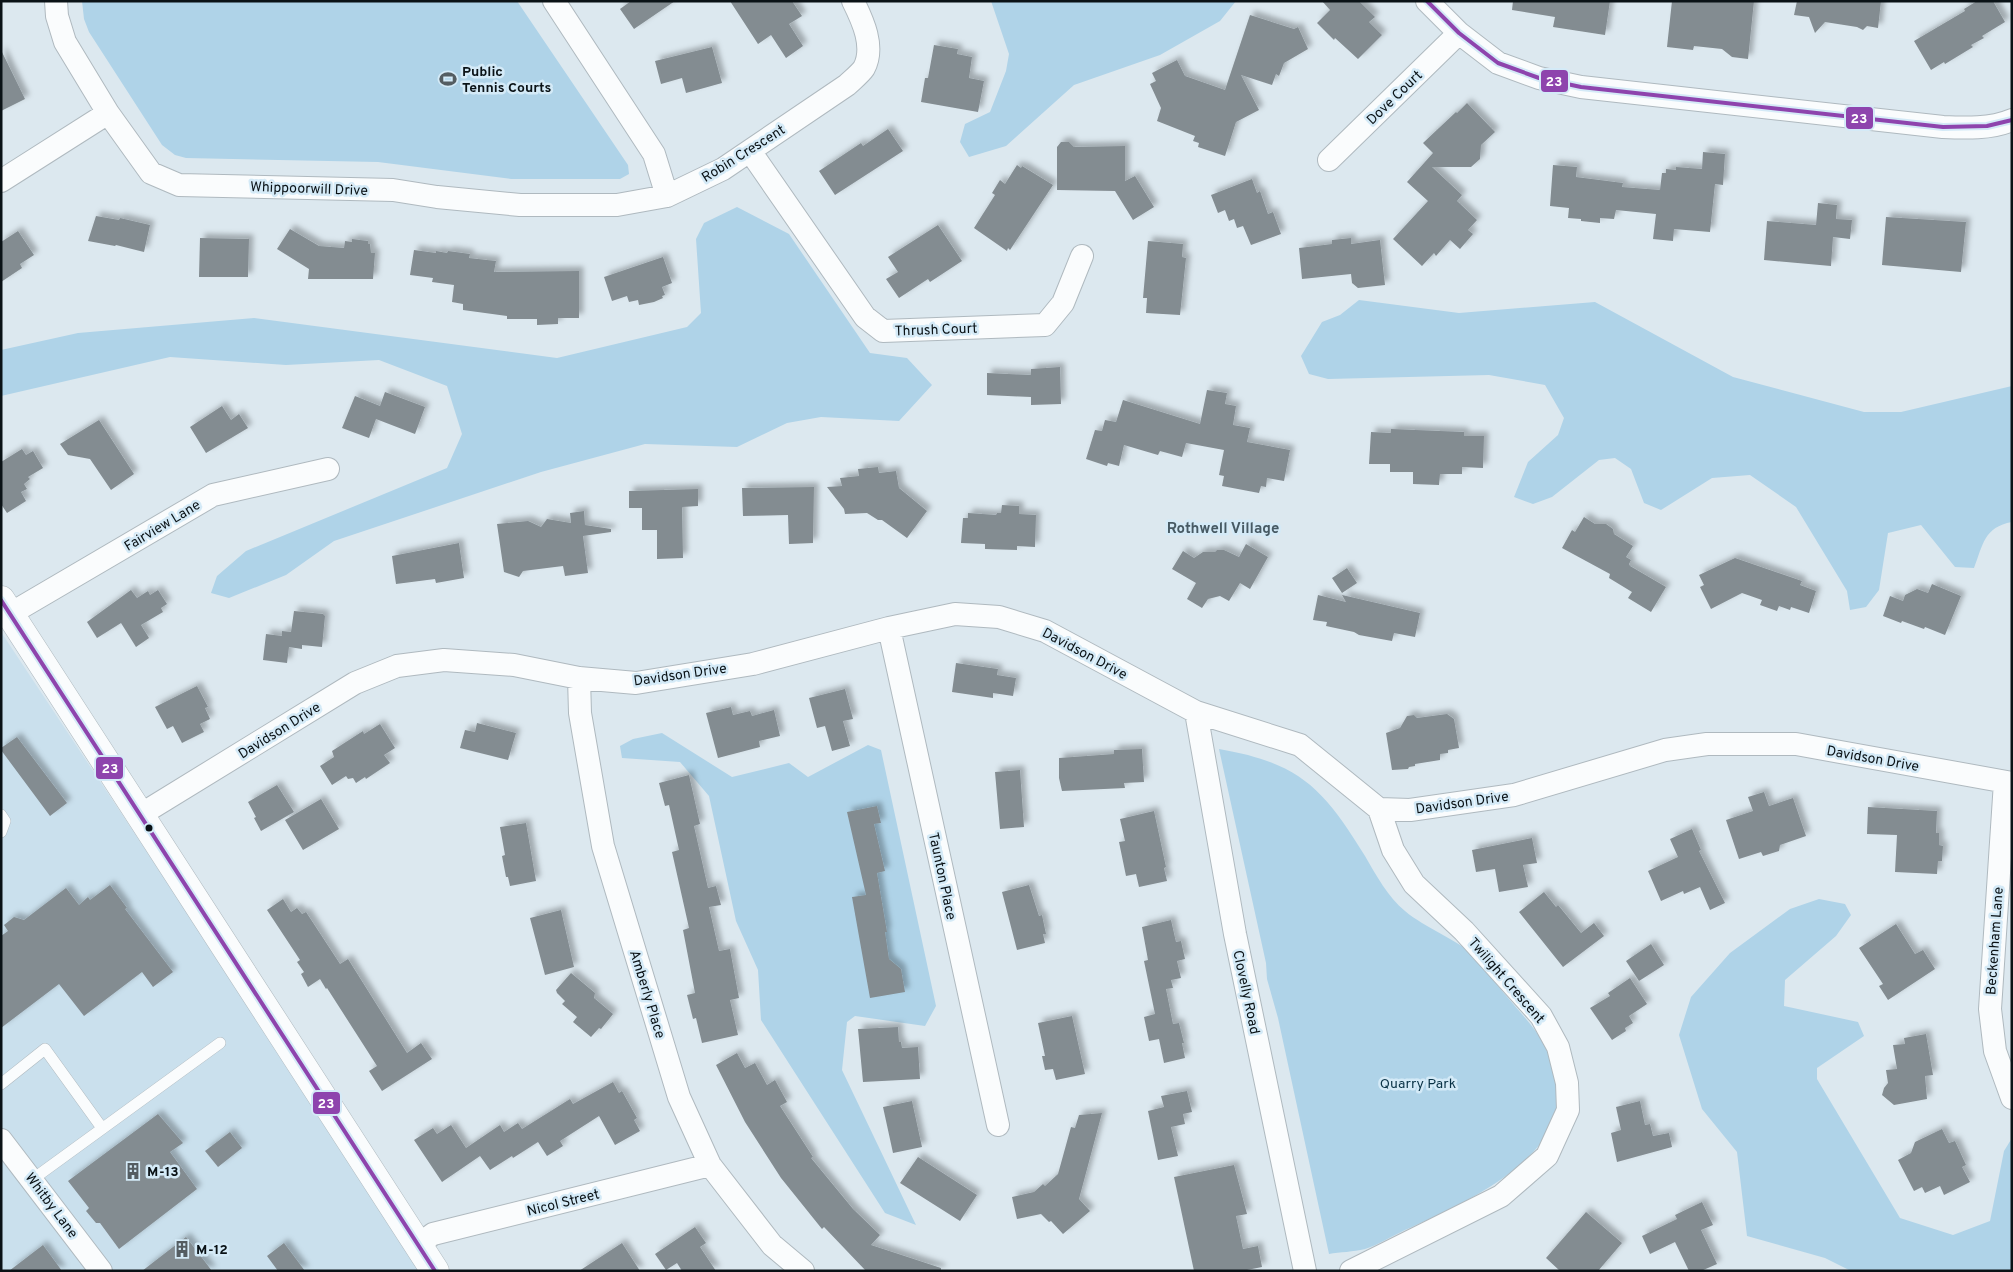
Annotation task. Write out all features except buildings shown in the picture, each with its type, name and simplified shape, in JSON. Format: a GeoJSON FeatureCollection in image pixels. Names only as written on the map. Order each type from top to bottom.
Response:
{"type":"FeatureCollection","features":[{"type":"Feature","properties":{"kind":"street","name":"Whippoorwill Drive"},"geometry":{"type":"LineString","coordinates":[[56,1],[57,16],[65,42],[108,113],[151,173],[179,185],[392,190],[437,197],[520,205],[617,205],[667,196]]}},
{"type":"Feature","properties":{"kind":"street"},"geometry":{"type":"LineString","coordinates":[[554,1],[654,154],[667,196]]}},
{"type":"Feature","properties":{"kind":"street","name":"Robin Crescent"},"geometry":{"type":"LineString","coordinates":[[667,196],[723,169],[847,85],[864,69],[869,50],[864,22],[853,1]]}},
{"type":"Feature","properties":{"kind":"street"},"geometry":{"type":"LineString","coordinates":[[1427,1],[1459,33],[1498,63],[1539,78],[1581,87],[1943,127],[1975,127],[2003,124],[2012,120]]}},
{"type":"Feature","properties":{"kind":"street","name":"Dove Court"},"geometry":{"type":"LineString","coordinates":[[1329,160],[1459,33]]}},
{"type":"Feature","properties":{"kind":"street"},"geometry":{"type":"LineString","coordinates":[[1,181],[108,113]]}},
{"type":"Feature","properties":{"kind":"street","name":"Thrush Court"},"geometry":{"type":"LineString","coordinates":[[750,151],[865,318],[883,331],[1045,325],[1063,303],[1082,256]]}},
{"type":"Feature","properties":{"kind":"street","name":"Fairview Lane"},"geometry":{"type":"LineString","coordinates":[[6,607],[213,495],[328,469]]}},
{"type":"Feature","properties":{"kind":"street"},"geometry":{"type":"LineString","coordinates":[[6,607],[435,1271]]}},
{"type":"Feature","properties":{"kind":"street","name":"Davidson Drive"},"geometry":{"type":"LineString","coordinates":[[140,815],[355,683],[397,666],[444,660],[514,665],[579,678],[636,683],[753,664],[889,628],[955,614],[999,617],[1044,631],[1196,712],[1300,745],[1379,809],[1410,810],[1514,795],[1665,750],[1707,744],[1796,744],[2008,782]]}},
{"type":"Feature","properties":{"kind":"street","name":"Taunton Place"},"geometry":{"type":"LineString","coordinates":[[889,628],[998,1125]]}},
{"type":"Feature","properties":{"kind":"street","name":"Amberly Place"},"geometry":{"type":"LineString","coordinates":[[579,678],[580,713],[603,846],[679,1097],[710,1166],[772,1245],[803,1271]]}},
{"type":"Feature","properties":{"kind":"street","name":"Clovelly Road"},"geometry":{"type":"LineString","coordinates":[[1196,712],[1234,934],[1305,1271]]}},
{"type":"Feature","properties":{"kind":"street","name":"Beckenham Lane"},"geometry":{"type":"LineString","coordinates":[[2008,782],[1990,1008],[1996,1050],[2012,1098]]}},
{"type":"Feature","properties":{"kind":"street","name":"Twilight Crescent"},"geometry":{"type":"LineString","coordinates":[[1351,1271],[1501,1196],[1547,1156],[1568,1110],[1567,1083],[1558,1047],[1541,1016],[1464,931],[1414,884],[1393,850],[1379,809]]}},
{"type":"Feature","properties":{"kind":"street","name":"Whitby Lane"},"geometry":{"type":"LineString","coordinates":[[1,1140],[33,1179],[101,1271]]}},
{"type":"Feature","properties":{"kind":"street","name":"Nicol Street"},"geometry":{"type":"LineString","coordinates":[[418,1245],[433,1234],[710,1166]]}},
{"type":"Feature","properties":{"kind":"lane"},"geometry":{"type":"LineString","coordinates":[[1,815],[5,821],[1,832]]}},
{"type":"Feature","properties":{"kind":"lane"},"geometry":{"type":"LineString","coordinates":[[33,1179],[220,1043]]}},
{"type":"Feature","properties":{"kind":"lane"},"geometry":{"type":"LineString","coordinates":[[1,1084],[45,1049],[102,1128]]}},
{"type":"Feature","properties":{"kind":"shaded area"},"geometry":{"type":"Polygon","coordinates":[[[1,632],[397,1229],[421,1271],[1,1271],[1,632]]]}},
{"type":"Feature","properties":{"kind":"green space"},"geometry":{"type":"Polygon","coordinates":[[[82,1],[517,1],[628,165],[629,174],[620,179],[511,179],[378,162],[186,158],[175,155],[162,145],[89,32],[84,19],[82,1]]]}},
{"type":"Feature","properties":{"kind":"green space"},"geometry":{"type":"Polygon","coordinates":[[[991,1],[1236,1],[1220,21],[1160,55],[1074,85],[1006,146],[969,157],[960,142],[965,124],[990,112],[1006,71],[1009,54],[991,1]]]}},
{"type":"Feature","properties":{"kind":"green space"},"geometry":{"type":"Polygon","coordinates":[[[737,207],[789,234],[870,353],[907,358],[932,385],[899,421],[821,417],[787,423],[737,447],[645,444],[541,472],[334,541],[286,575],[229,598],[211,593],[217,576],[246,551],[447,468],[462,434],[447,386],[379,360],[286,365],[170,357],[1,396],[1,350],[78,333],[254,318],[557,358],[687,327],[701,313],[696,239],[704,223],[737,207]]]}},
{"type":"Feature","properties":{"kind":"green space"},"geometry":{"type":"Polygon","coordinates":[[[1359,300],[1459,313],[1595,302],[1733,377],[1864,412],[1901,412],[2012,386],[2012,522],[2003,524],[1990,533],[1986,538],[1974,568],[1955,567],[1921,525],[1888,533],[1879,590],[1866,607],[1850,610],[1847,591],[1796,507],[1750,475],[1712,478],[1661,510],[1644,503],[1631,469],[1615,458],[1599,460],[1552,497],[1533,504],[1514,497],[1528,462],[1558,435],[1564,418],[1545,385],[1489,375],[1328,379],[1309,374],[1301,356],[1322,322],[1340,315],[1359,300]]]}},
{"type":"Feature","properties":{"kind":"green space"},"geometry":{"type":"Polygon","coordinates":[[[662,733],[732,777],[789,763],[808,777],[868,745],[881,750],[936,1006],[925,1026],[855,1016],[847,1022],[842,1070],[916,1225],[885,1213],[761,1020],[758,970],[736,921],[709,796],[680,762],[622,758],[620,746],[633,739],[662,733]]]}},
{"type":"Feature","properties":{"kind":"green space","name":"Quarry Park"},"geometry":{"type":"Polygon","coordinates":[[[1219,749],[1270,762],[1290,771],[1307,782],[1322,796],[1350,832],[1393,899],[1413,917],[1460,945],[1476,957],[1538,1034],[1551,1055],[1554,1064],[1557,1094],[1555,1119],[1541,1142],[1526,1159],[1488,1188],[1467,1200],[1365,1249],[1329,1254],[1278,1018],[1267,979],[1266,963],[1219,749]]]}},
{"type":"Feature","properties":{"kind":"green space"},"geometry":{"type":"Polygon","coordinates":[[[1819,899],[1845,904],[1851,915],[1836,936],[1785,980],[1784,1006],[1858,1022],[1864,1036],[1817,1068],[1817,1079],[1900,1218],[1953,1235],[1990,1221],[2004,1151],[2012,1138],[2012,1271],[1851,1271],[1825,1258],[1747,1236],[1737,1152],[1702,1109],[1679,1035],[1691,997],[1730,953],[1790,909],[1819,899]]]}},
{"type":"Feature","properties":{"kind":"transit line","name":"23"},"geometry":{"type":"LineString","coordinates":[[1427,1],[1459,33],[1498,63],[1539,78],[1581,87],[1943,127],[1987,126],[2012,120]]}},
{"type":"Feature","properties":{"kind":"transit line","name":"23"},"geometry":{"type":"LineString","coordinates":[[1,600],[435,1271]]}},
{"type":"Feature","properties":{"kind":"place","name":"Public Tennis Courts"},"geometry":{"type":"Point","coordinates":[448,79]}},
{"type":"Feature","properties":{"kind":"place","name":"M-13"},"geometry":{"type":"Point","coordinates":[133,1171]}},
{"type":"Feature","properties":{"kind":"place","name":"M-12"},"geometry":{"type":"Point","coordinates":[182,1249]}},
{"type":"Feature","properties":{"kind":"district","name":"Rothwell Village"},"geometry":{"type":"Point","coordinates":[1223,528]}}]}
